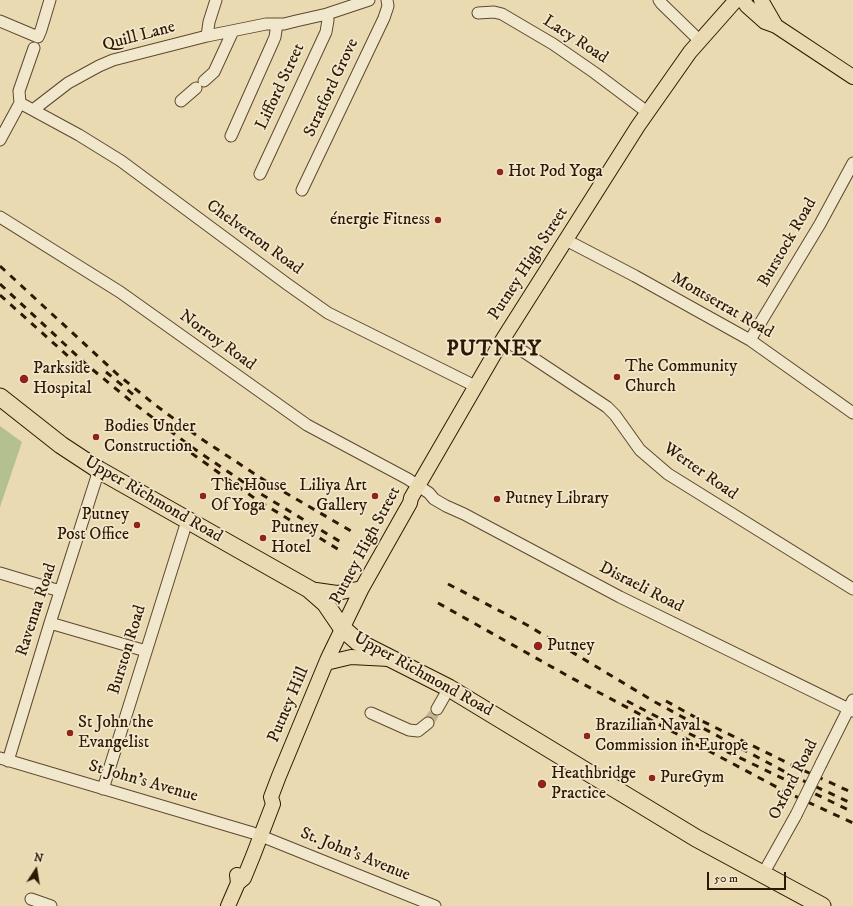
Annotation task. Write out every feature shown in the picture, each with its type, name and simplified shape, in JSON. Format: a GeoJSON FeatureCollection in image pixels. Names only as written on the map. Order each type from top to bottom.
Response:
{"type":"FeatureCollection","features":[{"type":"Feature","properties":{"kind":"highway","name":"Upper Richmond Road"},"geometry":{"type":"LineString","coordinates":[[0,397],[61,445],[100,470],[187,521],[309,589],[325,603],[342,628],[358,642],[449,688],[696,838],[822,906]]}},
{"type":"Feature","properties":{"kind":"main road","name":"Putney High Street"},"geometry":{"type":"LineString","coordinates":[[342,628],[362,588],[410,503],[411,498],[503,339],[647,112],[699,40],[736,0]]}},
{"type":"Feature","properties":{"kind":"main road"},"geometry":{"type":"LineString","coordinates":[[743,0],[747,6],[765,22],[776,26],[853,76]]}},
{"type":"Feature","properties":{"kind":"main road"},"geometry":{"type":"LineString","coordinates":[[761,0],[776,26]]}},
{"type":"Feature","properties":{"kind":"main road"},"geometry":{"type":"LineString","coordinates":[[309,589],[338,593],[362,588]]}},
{"type":"Feature","properties":{"kind":"main road","name":"Putney Hill"},"geometry":{"type":"LineString","coordinates":[[228,906],[238,883],[237,875],[257,835],[264,801],[271,797],[300,723],[342,628]]}},
{"type":"Feature","properties":{"kind":"main road"},"geometry":{"type":"LineString","coordinates":[[326,663],[351,657],[391,660]]}},
{"type":"Feature","properties":{"kind":"street"},"geometry":{"type":"LineString","coordinates":[[0,22],[38,37],[50,0]]}},
{"type":"Feature","properties":{"kind":"street"},"geometry":{"type":"LineString","coordinates":[[207,36],[209,22],[216,0]]}},
{"type":"Feature","properties":{"kind":"street","name":"Quill Lane"},"geometry":{"type":"LineString","coordinates":[[32,110],[68,83],[113,60],[207,36],[296,21],[327,14],[369,0]]}},
{"type":"Feature","properties":{"kind":"street","name":"Stratford Grove"},"geometry":{"type":"LineString","coordinates":[[302,190],[384,18],[388,6],[387,0]]}},
{"type":"Feature","properties":{"kind":"street"},"geometry":{"type":"LineString","coordinates":[[659,0],[699,40]]}},
{"type":"Feature","properties":{"kind":"street","name":"Lacy Road"},"geometry":{"type":"LineString","coordinates":[[478,13],[494,12],[502,14],[547,41],[595,73],[647,112]]}},
{"type":"Feature","properties":{"kind":"street","name":"Lifford Street"},"geometry":{"type":"LineString","coordinates":[[260,174],[326,32],[328,20],[327,14]]}},
{"type":"Feature","properties":{"kind":"street"},"geometry":{"type":"LineString","coordinates":[[231,136],[275,37],[271,24]]}},
{"type":"Feature","properties":{"kind":"street"},"geometry":{"type":"LineString","coordinates":[[181,101],[214,72],[233,31]]}},
{"type":"Feature","properties":{"kind":"street"},"geometry":{"type":"LineString","coordinates":[[2,133],[20,103],[19,91],[34,48]]}},
{"type":"Feature","properties":{"kind":"street","name":"Chelverton Road"},"geometry":{"type":"LineString","coordinates":[[20,103],[79,135],[122,162],[328,313],[475,386]]}},
{"type":"Feature","properties":{"kind":"street","name":"Burstock Road"},"geometry":{"type":"LineString","coordinates":[[750,340],[820,224],[853,162]]}},
{"type":"Feature","properties":{"kind":"street","name":"Norroy Road"},"geometry":{"type":"LineString","coordinates":[[0,216],[120,292],[307,425],[419,486]]}},
{"type":"Feature","properties":{"kind":"street","name":"Montserrat Road"},"geometry":{"type":"LineString","coordinates":[[566,240],[635,276],[750,340],[853,413]]}},
{"type":"Feature","properties":{"kind":"street","name":"Werter Road"},"geometry":{"type":"LineString","coordinates":[[503,339],[527,353],[607,407],[615,415],[640,450],[668,474],[853,589]]}},
{"type":"Feature","properties":{"kind":"street","name":"Ravenna Road"},"geometry":{"type":"LineString","coordinates":[[4,760],[100,470]]}},
{"type":"Feature","properties":{"kind":"street","name":"Disraeli Road"},"geometry":{"type":"LineString","coordinates":[[419,486],[429,493],[434,499],[446,506],[464,514],[620,597],[852,707]]}},
{"type":"Feature","properties":{"kind":"street","name":"Burston Road"},"geometry":{"type":"LineString","coordinates":[[104,789],[187,521]]}},
{"type":"Feature","properties":{"kind":"street"},"geometry":{"type":"LineString","coordinates":[[0,573],[60,592]]}},
{"type":"Feature","properties":{"kind":"street"},"geometry":{"type":"LineString","coordinates":[[50,623],[146,650]]}},
{"type":"Feature","properties":{"kind":"street"},"geometry":{"type":"LineString","coordinates":[[437,709],[449,688]]}},
{"type":"Feature","properties":{"kind":"street","name":"Oxford Road"},"geometry":{"type":"LineString","coordinates":[[763,874],[796,815],[821,764],[852,707]]}},
{"type":"Feature","properties":{"kind":"street"},"geometry":{"type":"LineString","coordinates":[[371,713],[409,730],[418,731],[428,723]]}},
{"type":"Feature","properties":{"kind":"street","name":"St John's Avenue"},"geometry":{"type":"LineString","coordinates":[[4,760],[257,835]]}},
{"type":"Feature","properties":{"kind":"street","name":"St. John's Avenue"},"geometry":{"type":"LineString","coordinates":[[257,835],[435,906]]}},
{"type":"Feature","properties":{"kind":"street"},"geometry":{"type":"LineString","coordinates":[[31,899],[51,906]]}},
{"type":"Feature","properties":{"kind":"green space"},"geometry":{"type":"Polygon","coordinates":[[[0,426],[22,442],[0,507],[0,426]]]}},
{"type":"Feature","properties":{"kind":"tunnel"},"geometry":{"type":"LineString","coordinates":[[428,723],[437,709]]}},
{"type":"Feature","properties":{"kind":"railway"},"geometry":{"type":"LineString","coordinates":[[0,266],[117,374],[154,404],[200,438],[267,482],[351,531]]}},
{"type":"Feature","properties":{"kind":"railway"},"geometry":{"type":"LineString","coordinates":[[0,284],[87,365],[132,402],[193,448],[261,494],[344,544]]}},
{"type":"Feature","properties":{"kind":"railway"},"geometry":{"type":"LineString","coordinates":[[0,295],[79,366]]}},
{"type":"Feature","properties":{"kind":"railway"},"geometry":{"type":"LineString","coordinates":[[106,372],[135,396]]}},
{"type":"Feature","properties":{"kind":"railway"},"geometry":{"type":"LineString","coordinates":[[180,445],[257,500],[341,551]]}},
{"type":"Feature","properties":{"kind":"railway"},"geometry":{"type":"LineString","coordinates":[[448,584],[527,625],[655,702],[699,726],[791,775],[853,804]]}},
{"type":"Feature","properties":{"kind":"railway"},"geometry":{"type":"LineString","coordinates":[[438,603],[568,676],[786,792],[853,823]]}},
{"type":"Feature","properties":{"kind":"railway"},"geometry":{"type":"LineString","coordinates":[[627,701],[690,734],[853,812]]}},
{"type":"Feature","properties":{"kind":"railway"},"geometry":{"type":"LineString","coordinates":[[666,701],[702,721],[853,793]]}},
{"type":"Feature","properties":{"kind":"place","name":"Hot Pod Yoga"},"geometry":{"type":"Point","coordinates":[500,172]}},
{"type":"Feature","properties":{"kind":"place","name":"énergie Fitness"},"geometry":{"type":"Point","coordinates":[438,220]}},
{"type":"Feature","properties":{"kind":"place","name":"The Community Church"},"geometry":{"type":"Point","coordinates":[617,377]}},
{"type":"Feature","properties":{"kind":"place","name":"Parkside Hospital"},"geometry":{"type":"Point","coordinates":[24,379]}},
{"type":"Feature","properties":{"kind":"place","name":"Bodies Under Construction"},"geometry":{"type":"Point","coordinates":[96,437]}},
{"type":"Feature","properties":{"kind":"place","name":"The House Of Yoga"},"geometry":{"type":"Point","coordinates":[203,496]}},
{"type":"Feature","properties":{"kind":"place","name":"Liliya Art Gallery"},"geometry":{"type":"Point","coordinates":[375,496]}},
{"type":"Feature","properties":{"kind":"place","name":"Putney Library"},"geometry":{"type":"Point","coordinates":[497,499]}},
{"type":"Feature","properties":{"kind":"place","name":"Putney Post Office"},"geometry":{"type":"Point","coordinates":[137,525]}},
{"type":"Feature","properties":{"kind":"place","name":"Putney Hotel"},"geometry":{"type":"Point","coordinates":[263,538]}},
{"type":"Feature","properties":{"kind":"place","name":"Putney"},"geometry":{"type":"Point","coordinates":[538,646]}},
{"type":"Feature","properties":{"kind":"place","name":"St John the Evangelist"},"geometry":{"type":"Point","coordinates":[70,733]}},
{"type":"Feature","properties":{"kind":"place","name":"Brazilian Naval Commission in Europe"},"geometry":{"type":"Point","coordinates":[587,736]}},
{"type":"Feature","properties":{"kind":"place","name":"PureGym"},"geometry":{"type":"Point","coordinates":[652,778]}},
{"type":"Feature","properties":{"kind":"place","name":"Heathbridge Practice"},"geometry":{"type":"Point","coordinates":[542,784]}},
{"type":"Feature","properties":{"kind":"district","name":"PUTNEY"},"geometry":{"type":"Point","coordinates":[494,351]}}]}
